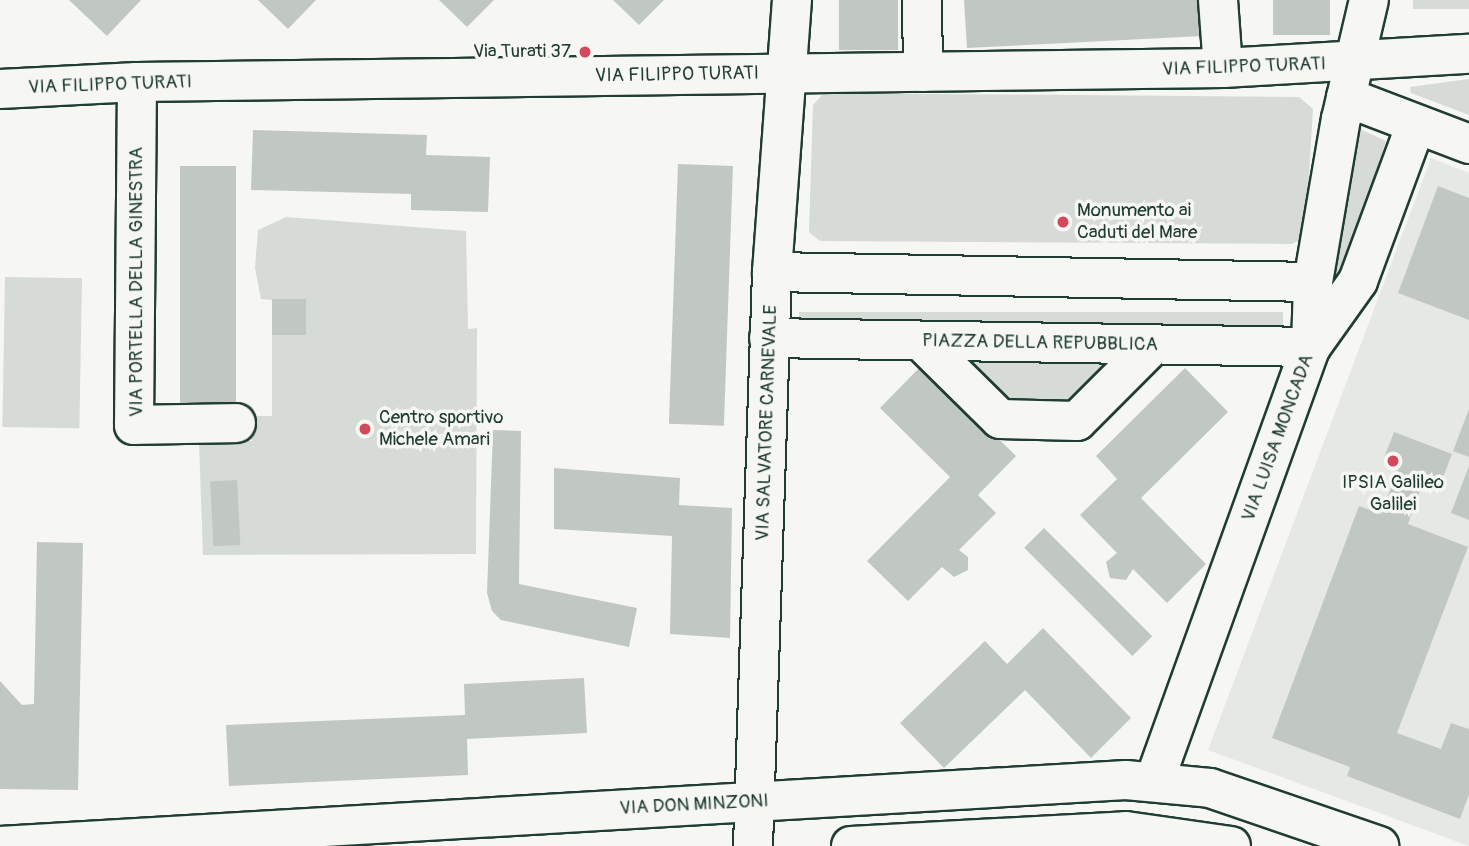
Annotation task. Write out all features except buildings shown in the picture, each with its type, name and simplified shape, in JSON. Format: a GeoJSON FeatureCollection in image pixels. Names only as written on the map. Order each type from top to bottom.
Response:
{"type":"FeatureCollection","features":[{"type":"Feature","properties":{"kind":"street","name":"VIA SALVATORE CARNEVALE"},"geometry":{"type":"LineString","coordinates":[[753,846],[772,272],[791,73],[792,0]]}},
{"type":"Feature","properties":{"kind":"street"},"geometry":{"type":"LineString","coordinates":[[922,0],[923,72]]}},
{"type":"Feature","properties":{"kind":"street"},"geometry":{"type":"LineString","coordinates":[[1218,0],[1223,68]]}},
{"type":"Feature","properties":{"kind":"street","name":"VIA LUISA MONCADA"},"geometry":{"type":"LineString","coordinates":[[1154,782],[1311,347],[1313,282],[1350,80],[1369,0]]}},
{"type":"Feature","properties":{"kind":"street","name":"VIA FILIPPO TURATI"},"geometry":{"type":"LineString","coordinates":[[0,89],[137,82],[1223,68],[1350,80],[1469,54]]}},
{"type":"Feature","properties":{"kind":"street"},"geometry":{"type":"LineString","coordinates":[[1350,80],[1416,124],[1469,144]]}},
{"type":"Feature","properties":{"kind":"street","name":"VIA PORTELLA DELLA GINESTRA"},"geometry":{"type":"LineString","coordinates":[[137,82],[134,425],[236,424]]}},
{"type":"Feature","properties":{"kind":"street"},"geometry":{"type":"LineString","coordinates":[[1311,347],[1359,281],[1416,124]]}},
{"type":"Feature","properties":{"kind":"street"},"geometry":{"type":"LineString","coordinates":[[772,272],[1313,282]]}},
{"type":"Feature","properties":{"kind":"street","name":"PIAZZA DELLA REPUBBLICA"},"geometry":{"type":"LineString","coordinates":[[769,338],[1311,347]]}},
{"type":"Feature","properties":{"kind":"street"},"geometry":{"type":"LineString","coordinates":[[921,341],[1000,419],[1064,421],[1077,421],[1153,344]]}},
{"type":"Feature","properties":{"kind":"street","name":"VIA DON MINZONI"},"geometry":{"type":"LineString","coordinates":[[0,846],[754,802],[1154,782],[1252,800],[1379,846]]}},
{"type":"Feature","properties":{"kind":"street"},"geometry":{"type":"LineString","coordinates":[[851,846],[1175,834],[1231,846]]}},
{"type":"Feature","properties":{"kind":"shaded area"},"geometry":{"type":"Polygon","coordinates":[[[1413,0],[1469,0],[1469,9],[1413,9],[1413,0]]]}},
{"type":"Feature","properties":{"kind":"shaded area"},"geometry":{"type":"Polygon","coordinates":[[[1469,79],[1469,115],[1411,93],[1410,87],[1469,79]]]}},
{"type":"Feature","properties":{"kind":"shaded area"},"geometry":{"type":"Polygon","coordinates":[[[824,93],[1299,97],[1313,109],[1305,237],[1292,244],[820,241],[809,232],[813,105],[824,93]]]}},
{"type":"Feature","properties":{"kind":"shaded area"},"geometry":{"type":"Polygon","coordinates":[[[1353,126],[1386,141],[1332,302],[1353,126]]]}},
{"type":"Feature","properties":{"kind":"shaded area","name":"IPSIA Galileo Galilei"},"geometry":{"type":"Polygon","coordinates":[[[1431,158],[1469,173],[1469,846],[1208,750],[1431,158]]]}},
{"type":"Feature","properties":{"kind":"shaded area","name":"Centro sportivo Michele Amari"},"geometry":{"type":"Polygon","coordinates":[[[286,217],[466,231],[468,329],[477,328],[476,554],[203,555],[199,442],[252,441],[253,416],[272,416],[272,300],[261,299],[255,268],[258,230],[286,217]]]}},
{"type":"Feature","properties":{"kind":"shaded area"},"geometry":{"type":"Polygon","coordinates":[[[5,277],[82,278],[79,428],[2,427],[5,277]]]}},
{"type":"Feature","properties":{"kind":"shaded area"},"geometry":{"type":"Polygon","coordinates":[[[799,312],[1283,312],[1283,329],[799,329],[799,312]]]}},
{"type":"Feature","properties":{"kind":"shaded area"},"geometry":{"type":"Polygon","coordinates":[[[968,353],[1113,363],[1066,408],[1017,405],[966,358],[968,353]]]}},
{"type":"Feature","properties":{"kind":"place","name":"Via Turati 37"},"geometry":{"type":"Point","coordinates":[585,52]}},
{"type":"Feature","properties":{"kind":"place","name":"Monumento ai Caduti del Mare"},"geometry":{"type":"Point","coordinates":[1063,222]}},
{"type":"Feature","properties":{"kind":"place","name":"Centro sportivo Michele Amari"},"geometry":{"type":"Point","coordinates":[365,429]}},
{"type":"Feature","properties":{"kind":"place","name":"IPSIA Galileo Galilei"},"geometry":{"type":"Point","coordinates":[1393,461]}}]}
